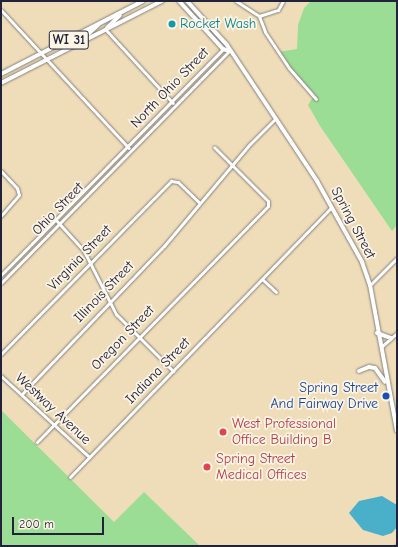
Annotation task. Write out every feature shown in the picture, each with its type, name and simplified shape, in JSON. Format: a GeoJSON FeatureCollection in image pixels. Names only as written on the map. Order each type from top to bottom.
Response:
{"type":"FeatureCollection","features":[{"type":"Feature","properties":{"kind":"main road","name":"WI 31"},"geometry":{"type":"LineString","coordinates":[[1,74],[143,1]]}},
{"type":"Feature","properties":{"kind":"main road","name":"WI 31"},"geometry":{"type":"LineString","coordinates":[[1,84],[81,41],[106,30],[162,1]]}},
{"type":"Feature","properties":{"kind":"main road"},"geometry":{"type":"LineString","coordinates":[[179,1],[223,49],[229,51]]}},
{"type":"Feature","properties":{"kind":"main road","name":"Spring Street"},"geometry":{"type":"LineString","coordinates":[[187,1],[227,45],[229,51],[332,207],[362,262],[370,286],[377,333],[397,431]]}},
{"type":"Feature","properties":{"kind":"main road"},"geometry":{"type":"LineString","coordinates":[[106,30],[124,12]]}},
{"type":"Feature","properties":{"kind":"main road"},"geometry":{"type":"LineString","coordinates":[[81,41],[99,24]]}},
{"type":"Feature","properties":{"kind":"main road"},"geometry":{"type":"LineString","coordinates":[[377,333],[391,338]]}},
{"type":"Feature","properties":{"kind":"main road"},"geometry":{"type":"LineString","coordinates":[[359,371],[369,367],[375,368],[388,390]]}},
{"type":"Feature","properties":{"kind":"street"},"geometry":{"type":"LineString","coordinates":[[236,1],[259,16],[265,32],[286,64],[316,99]]}},
{"type":"Feature","properties":{"kind":"street"},"geometry":{"type":"LineString","coordinates":[[259,16],[278,10],[283,1]]}},
{"type":"Feature","properties":{"kind":"street"},"geometry":{"type":"LineString","coordinates":[[1,10],[131,151]]}},
{"type":"Feature","properties":{"kind":"street"},"geometry":{"type":"LineString","coordinates":[[106,30],[176,106]]}},
{"type":"Feature","properties":{"kind":"street","name":"North Ohio Street"},"geometry":{"type":"LineString","coordinates":[[127,147],[227,45]]}},
{"type":"Feature","properties":{"kind":"street","name":"North Ohio Street"},"geometry":{"type":"LineString","coordinates":[[131,151],[229,51]]}},
{"type":"Feature","properties":{"kind":"street"},"geometry":{"type":"LineString","coordinates":[[211,62],[215,66]]}},
{"type":"Feature","properties":{"kind":"street"},"geometry":{"type":"LineString","coordinates":[[198,75],[202,78]]}},
{"type":"Feature","properties":{"kind":"street","name":"Illinois Street"},"geometry":{"type":"LineString","coordinates":[[22,394],[110,303],[232,165],[275,119]]}},
{"type":"Feature","properties":{"kind":"street","name":"Ohio Street"},"geometry":{"type":"LineString","coordinates":[[1,275],[127,147]]}},
{"type":"Feature","properties":{"kind":"street"},"geometry":{"type":"LineString","coordinates":[[214,147],[232,165]]}},
{"type":"Feature","properties":{"kind":"street","name":"Ohio Street"},"geometry":{"type":"LineString","coordinates":[[1,283],[131,151]]}},
{"type":"Feature","properties":{"kind":"street","name":"Oregon Street"},"geometry":{"type":"LineString","coordinates":[[37,442],[267,206],[268,201],[232,165]]}},
{"type":"Feature","properties":{"kind":"street"},"geometry":{"type":"LineString","coordinates":[[1,171],[17,188],[19,196],[1,216]]}},
{"type":"Feature","properties":{"kind":"street"},"geometry":{"type":"LineString","coordinates":[[101,173],[104,177]]}},
{"type":"Feature","properties":{"kind":"street","name":"Virginia Street"},"geometry":{"type":"LineString","coordinates":[[1,354],[90,263],[175,180],[200,203]]}},
{"type":"Feature","properties":{"kind":"street"},"geometry":{"type":"LineString","coordinates":[[78,196],[82,200]]}},
{"type":"Feature","properties":{"kind":"street","name":"Indiana Street"},"geometry":{"type":"LineString","coordinates":[[70,477],[332,207]]}},
{"type":"Feature","properties":{"kind":"street"},"geometry":{"type":"LineString","coordinates":[[55,219],[81,246],[110,303],[120,319],[173,371]]}},
{"type":"Feature","properties":{"kind":"street"},"geometry":{"type":"LineString","coordinates":[[20,256],[24,260]]}},
{"type":"Feature","properties":{"kind":"street"},"geometry":{"type":"LineString","coordinates":[[370,286],[397,258]]}},
{"type":"Feature","properties":{"kind":"street"},"geometry":{"type":"LineString","coordinates":[[262,279],[276,292]]}},
{"type":"Feature","properties":{"kind":"street"},"geometry":{"type":"LineString","coordinates":[[380,348],[397,333]]}},
{"type":"Feature","properties":{"kind":"street","name":"Westway Avenue"},"geometry":{"type":"LineString","coordinates":[[1,376],[89,457]]}},
{"type":"Feature","properties":{"kind":"green space"},"geometry":{"type":"Polygon","coordinates":[[[311,1],[397,1],[397,225],[392,231],[320,126],[308,105],[313,97],[278,52],[297,49],[298,25],[304,8],[311,1]]]}},
{"type":"Feature","properties":{"kind":"green space"},"geometry":{"type":"Polygon","coordinates":[[[1,410],[114,522],[144,492],[200,546],[1,546],[1,410]]]}},
{"type":"Feature","properties":{"kind":"water"},"geometry":{"type":"Polygon","coordinates":[[[382,496],[397,505],[397,527],[392,533],[383,536],[363,530],[349,513],[359,501],[382,496]]]}},
{"type":"Feature","properties":{"kind":"place","name":"Rocket Wash"},"geometry":{"type":"Point","coordinates":[172,24]}},
{"type":"Feature","properties":{"kind":"place","name":"Spring Street And Fairway Drive"},"geometry":{"type":"Point","coordinates":[386,396]}},
{"type":"Feature","properties":{"kind":"place","name":"West Professional Office Building B"},"geometry":{"type":"Point","coordinates":[223,432]}},
{"type":"Feature","properties":{"kind":"place","name":"Spring Street Medical Offices"},"geometry":{"type":"Point","coordinates":[207,467]}}]}
